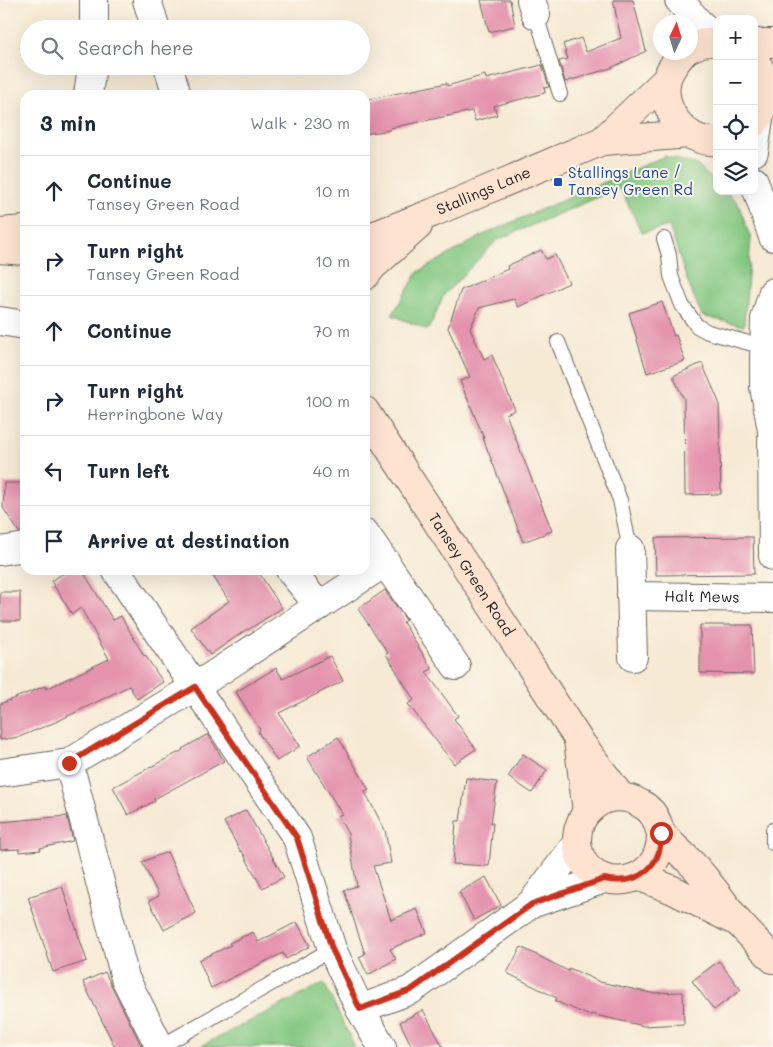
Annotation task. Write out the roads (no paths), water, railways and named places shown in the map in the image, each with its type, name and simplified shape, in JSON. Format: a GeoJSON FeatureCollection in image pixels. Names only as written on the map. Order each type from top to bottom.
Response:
{"type":"FeatureCollection","features":[{"type":"Feature","properties":{"kind":"street"},"geometry":{"type":"LineString","coordinates":[[94,0],[94,20]]}},
{"type":"Feature","properties":{"kind":"street"},"geometry":{"type":"LineString","coordinates":[[147,0],[153,20]]}},
{"type":"Feature","properties":{"kind":"street"},"geometry":{"type":"LineString","coordinates":[[674,15],[675,0]]}},
{"type":"Feature","properties":{"kind":"street"},"geometry":{"type":"LineString","coordinates":[[680,0],[699,24],[713,36]]}},
{"type":"Feature","properties":{"kind":"street"},"geometry":{"type":"LineString","coordinates":[[698,46],[713,41]]}},
{"type":"Feature","properties":{"kind":"street"},"geometry":{"type":"LineString","coordinates":[[758,43],[773,43]]}},
{"type":"Feature","properties":{"kind":"street","name":"Stallings Lane"},"geometry":{"type":"LineString","coordinates":[[602,141],[677,60]]}},
{"type":"Feature","properties":{"kind":"street"},"geometry":{"type":"LineString","coordinates":[[678,60],[666,99],[674,120],[708,141]]}},
{"type":"Feature","properties":{"kind":"street"},"geometry":{"type":"LineString","coordinates":[[754,150],[766,84],[758,65]]}},
{"type":"Feature","properties":{"kind":"street"},"geometry":{"type":"LineString","coordinates":[[89,90],[91,75]]}},
{"type":"Feature","properties":{"kind":"street"},"geometry":{"type":"LineString","coordinates":[[171,75],[175,90]]}},
{"type":"Feature","properties":{"kind":"street","name":"Stallings Lane"},"geometry":{"type":"LineString","coordinates":[[370,237],[602,141],[708,141]]}},
{"type":"Feature","properties":{"kind":"street"},"geometry":{"type":"LineString","coordinates":[[758,193],[773,237]]}},
{"type":"Feature","properties":{"kind":"street"},"geometry":{"type":"LineString","coordinates":[[370,217],[432,213]]}},
{"type":"Feature","properties":{"kind":"street"},"geometry":{"type":"LineString","coordinates":[[370,270],[432,213]]}},
{"type":"Feature","properties":{"kind":"street"},"geometry":{"type":"LineString","coordinates":[[0,232],[20,230]]}},
{"type":"Feature","properties":{"kind":"street"},"geometry":{"type":"LineString","coordinates":[[0,249],[20,251]]}},
{"type":"Feature","properties":{"kind":"street"},"geometry":{"type":"LineString","coordinates":[[773,292],[765,319],[764,346],[764,387],[772,430],[773,556]]}},
{"type":"Feature","properties":{"kind":"street"},"geometry":{"type":"LineString","coordinates":[[0,321],[20,323]]}},
{"type":"Feature","properties":{"kind":"street","name":"Tansey Green Road"},"geometry":{"type":"LineString","coordinates":[[370,419],[578,739],[621,797]]}},
{"type":"Feature","properties":{"kind":"street"},"geometry":{"type":"LineString","coordinates":[[370,540],[456,666]]}},
{"type":"Feature","properties":{"kind":"street"},"geometry":{"type":"LineString","coordinates":[[0,551],[20,548]]}},
{"type":"Feature","properties":{"kind":"street"},"geometry":{"type":"LineString","coordinates":[[630,549],[633,657]]}},
{"type":"Feature","properties":{"kind":"street"},"geometry":{"type":"LineString","coordinates":[[370,573],[386,562]]}},
{"type":"Feature","properties":{"kind":"street"},"geometry":{"type":"LineString","coordinates":[[119,575],[297,838],[332,949],[360,1009],[382,1047]]}},
{"type":"Feature","properties":{"kind":"street"},"geometry":{"type":"LineString","coordinates":[[294,575],[319,606]]}},
{"type":"Feature","properties":{"kind":"street"},"geometry":{"type":"LineString","coordinates":[[0,773],[69,763],[195,687],[366,575]]}},
{"type":"Feature","properties":{"kind":"street","name":"Halt Mews"},"geometry":{"type":"LineString","coordinates":[[632,596],[773,598]]}},
{"type":"Feature","properties":{"kind":"street","name":"Tansey Green Road"},"geometry":{"type":"LineString","coordinates":[[578,739],[587,812]]}},
{"type":"Feature","properties":{"kind":"street"},"geometry":{"type":"LineString","coordinates":[[69,763],[125,978],[160,1047]]}},
{"type":"Feature","properties":{"kind":"street"},"geometry":{"type":"LineString","coordinates":[[621,797],[632,799],[647,808],[657,822],[661,833],[659,853],[654,863],[638,876],[627,880],[604,879],[591,870],[581,858],[577,843],[577,832],[587,812],[602,801],[621,797]]}},
{"type":"Feature","properties":{"kind":"street"},"geometry":{"type":"LineString","coordinates":[[661,833],[697,868],[741,924],[773,959]]}},
{"type":"Feature","properties":{"kind":"street"},"geometry":{"type":"LineString","coordinates":[[532,904],[577,843]]}},
{"type":"Feature","properties":{"kind":"street"},"geometry":{"type":"LineString","coordinates":[[638,876],[673,890],[741,924]]}},
{"type":"Feature","properties":{"kind":"street"},"geometry":{"type":"LineString","coordinates":[[360,1009],[411,990],[532,904],[604,879]]}},
{"type":"Feature","properties":{"kind":"lane"},"geometry":{"type":"LineString","coordinates":[[533,8],[560,94]]}},
{"type":"Feature","properties":{"kind":"lane"},"geometry":{"type":"LineString","coordinates":[[664,239],[669,255],[671,276],[682,305],[697,326],[708,332],[764,346]]}},
{"type":"Feature","properties":{"kind":"lane"},"geometry":{"type":"LineString","coordinates":[[558,342],[620,500],[630,549]]}},
{"type":"Feature","properties":{"kind":"lane"},"geometry":{"type":"LineString","coordinates":[[773,830],[773,843]]}},
{"type":"Feature","properties":{"kind":"lane"},"geometry":{"type":"LineString","coordinates":[[160,1047],[332,949]]}},
{"type":"Feature","properties":{"kind":"place","name":"Stallings Lane / Tansey Green Rd"},"geometry":{"type":"Point","coordinates":[558,182]}}]}
